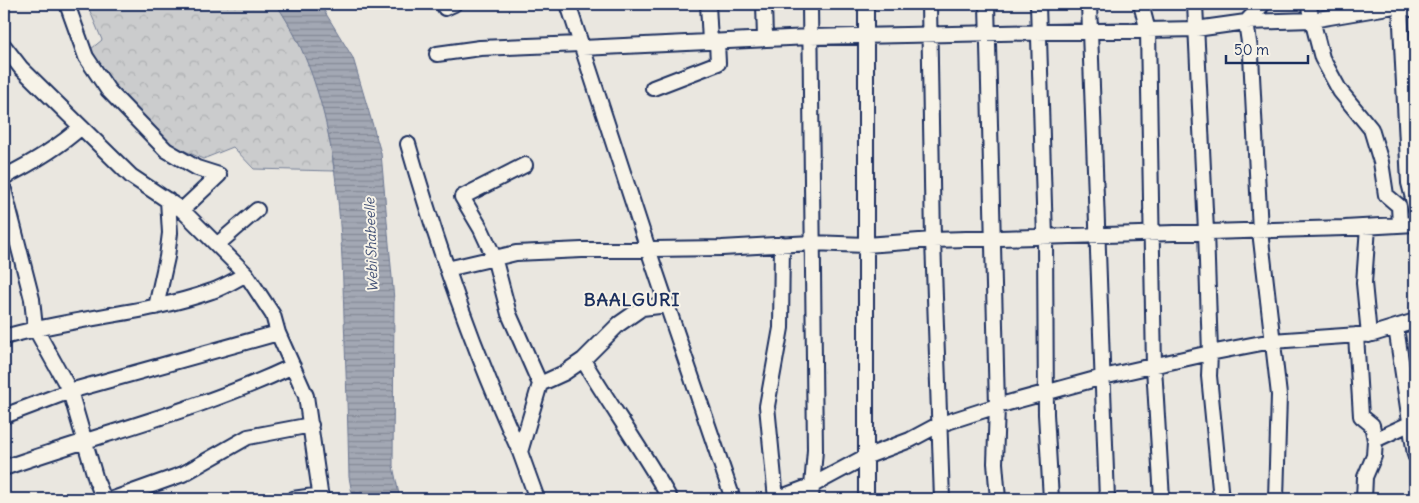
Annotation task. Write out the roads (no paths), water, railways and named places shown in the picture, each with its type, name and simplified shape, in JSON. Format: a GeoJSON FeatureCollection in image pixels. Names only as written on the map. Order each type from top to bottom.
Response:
{"type":"FeatureCollection","features":[{"type":"Feature","properties":{"kind":"street"},"geometry":{"type":"LineString","coordinates":[[67,4],[86,57],[108,90],[166,150],[197,168],[219,175],[182,210]]}},
{"type":"Feature","properties":{"kind":"street"},"geometry":{"type":"LineString","coordinates":[[568,4],[648,249],[733,499]]}},
{"type":"Feature","properties":{"kind":"street"},"geometry":{"type":"LineString","coordinates":[[654,88],[718,63],[708,4]]}},
{"type":"Feature","properties":{"kind":"street"},"geometry":{"type":"LineString","coordinates":[[764,4],[765,38]]}},
{"type":"Feature","properties":{"kind":"street"},"geometry":{"type":"LineString","coordinates":[[810,4],[815,450],[811,493]]}},
{"type":"Feature","properties":{"kind":"street"},"geometry":{"type":"LineString","coordinates":[[866,4],[866,499]]}},
{"type":"Feature","properties":{"kind":"street"},"geometry":{"type":"LineString","coordinates":[[929,4],[933,240],[942,499]]}},
{"type":"Feature","properties":{"kind":"street"},"geometry":{"type":"LineString","coordinates":[[987,4],[997,406],[995,463],[998,499]]}},
{"type":"Feature","properties":{"kind":"street"},"geometry":{"type":"LineString","coordinates":[[1038,4],[1051,499]]}},
{"type":"Feature","properties":{"kind":"street"},"geometry":{"type":"LineString","coordinates":[[1090,4],[1107,499]]}},
{"type":"Feature","properties":{"kind":"street"},"geometry":{"type":"LineString","coordinates":[[1141,4],[1148,31],[1150,234],[1154,367],[1162,499]]}},
{"type":"Feature","properties":{"kind":"street"},"geometry":{"type":"LineString","coordinates":[[1195,4],[1206,231],[1209,376],[1220,499]]}},
{"type":"Feature","properties":{"kind":"street"},"geometry":{"type":"LineString","coordinates":[[1246,22],[1263,4]]}},
{"type":"Feature","properties":{"kind":"street"},"geometry":{"type":"LineString","coordinates":[[1308,4],[1322,58],[1340,91],[1370,129],[1381,162],[1386,195],[1399,206],[1400,225]]}},
{"type":"Feature","properties":{"kind":"street"},"geometry":{"type":"LineString","coordinates":[[437,54],[480,48],[714,42],[765,38],[1196,29],[1246,22],[1312,20],[1381,6],[1400,5],[1415,10]]}},
{"type":"Feature","properties":{"kind":"street"},"geometry":{"type":"LineString","coordinates":[[1400,5],[1409,183],[1415,206]]}},
{"type":"Feature","properties":{"kind":"street"},"geometry":{"type":"LineString","coordinates":[[1246,22],[1250,56],[1260,231],[1279,395],[1276,499]]}},
{"type":"Feature","properties":{"kind":"street"},"geometry":{"type":"LineString","coordinates":[[4,46],[21,68],[131,176],[182,210],[218,244],[246,274],[273,316],[278,333],[306,396],[312,425],[321,497],[293,499]]}},
{"type":"Feature","properties":{"kind":"street"},"geometry":{"type":"LineString","coordinates":[[4,177],[29,165],[64,142],[81,127]]}},
{"type":"Feature","properties":{"kind":"street"},"geometry":{"type":"LineString","coordinates":[[408,144],[447,269],[495,398],[520,452],[537,499]]}},
{"type":"Feature","properties":{"kind":"street"},"geometry":{"type":"LineString","coordinates":[[520,452],[540,384],[509,314],[494,257],[481,228],[462,197],[525,164]]}},
{"type":"Feature","properties":{"kind":"street"},"geometry":{"type":"LineString","coordinates":[[4,190],[24,276],[32,300],[34,328],[70,391],[86,440],[96,480],[104,499]]}},
{"type":"Feature","properties":{"kind":"street"},"geometry":{"type":"LineString","coordinates":[[156,307],[170,234],[168,200]]}},
{"type":"Feature","properties":{"kind":"street"},"geometry":{"type":"LineString","coordinates":[[218,244],[257,210]]}},
{"type":"Feature","properties":{"kind":"street"},"geometry":{"type":"LineString","coordinates":[[447,269],[494,257],[582,250],[722,248],[812,243],[866,245],[933,240],[1260,231],[1415,224]]}},
{"type":"Feature","properties":{"kind":"street"},"geometry":{"type":"LineString","coordinates":[[1364,499],[1365,477],[1374,456],[1375,440],[1372,425],[1361,416],[1362,335],[1368,227]]}},
{"type":"Feature","properties":{"kind":"street"},"geometry":{"type":"LineString","coordinates":[[782,244],[781,328],[766,406],[776,499],[811,493],[865,457],[910,440],[938,424],[997,406],[1103,377],[1210,353],[1272,341],[1362,335],[1415,321]]}},
{"type":"Feature","properties":{"kind":"street"},"geometry":{"type":"LineString","coordinates":[[4,337],[34,328],[156,307],[215,290],[246,274]]}},
{"type":"Feature","properties":{"kind":"street"},"geometry":{"type":"LineString","coordinates":[[540,384],[564,374],[583,360],[619,324],[642,308],[668,305]]}},
{"type":"Feature","properties":{"kind":"street"},"geometry":{"type":"LineString","coordinates":[[1396,327],[1415,455]]}},
{"type":"Feature","properties":{"kind":"street"},"geometry":{"type":"LineString","coordinates":[[4,416],[70,391],[278,333]]}},
{"type":"Feature","properties":{"kind":"street"},"geometry":{"type":"LineString","coordinates":[[583,360],[604,395],[643,451],[670,499]]}},
{"type":"Feature","properties":{"kind":"street"},"geometry":{"type":"LineString","coordinates":[[4,468],[164,416],[239,389],[292,366]]}},
{"type":"Feature","properties":{"kind":"street"},"geometry":{"type":"LineString","coordinates":[[1375,440],[1409,424]]}},
{"type":"Feature","properties":{"kind":"street"},"geometry":{"type":"LineString","coordinates":[[113,499],[183,474],[248,437],[312,425]]}},
{"type":"Feature","properties":{"kind":"water","name":"Webi Shabeelle"},"geometry":{"type":"Polygon","coordinates":[[[276,4],[320,4],[353,58],[381,153],[394,300],[393,466],[400,499],[353,499],[349,477],[341,237],[332,155],[324,115],[312,76],[297,39],[276,4]]]}},
{"type":"Feature","properties":{"kind":"district","name":"BAALGURI"},"geometry":{"type":"Point","coordinates":[632,300]}}]}
